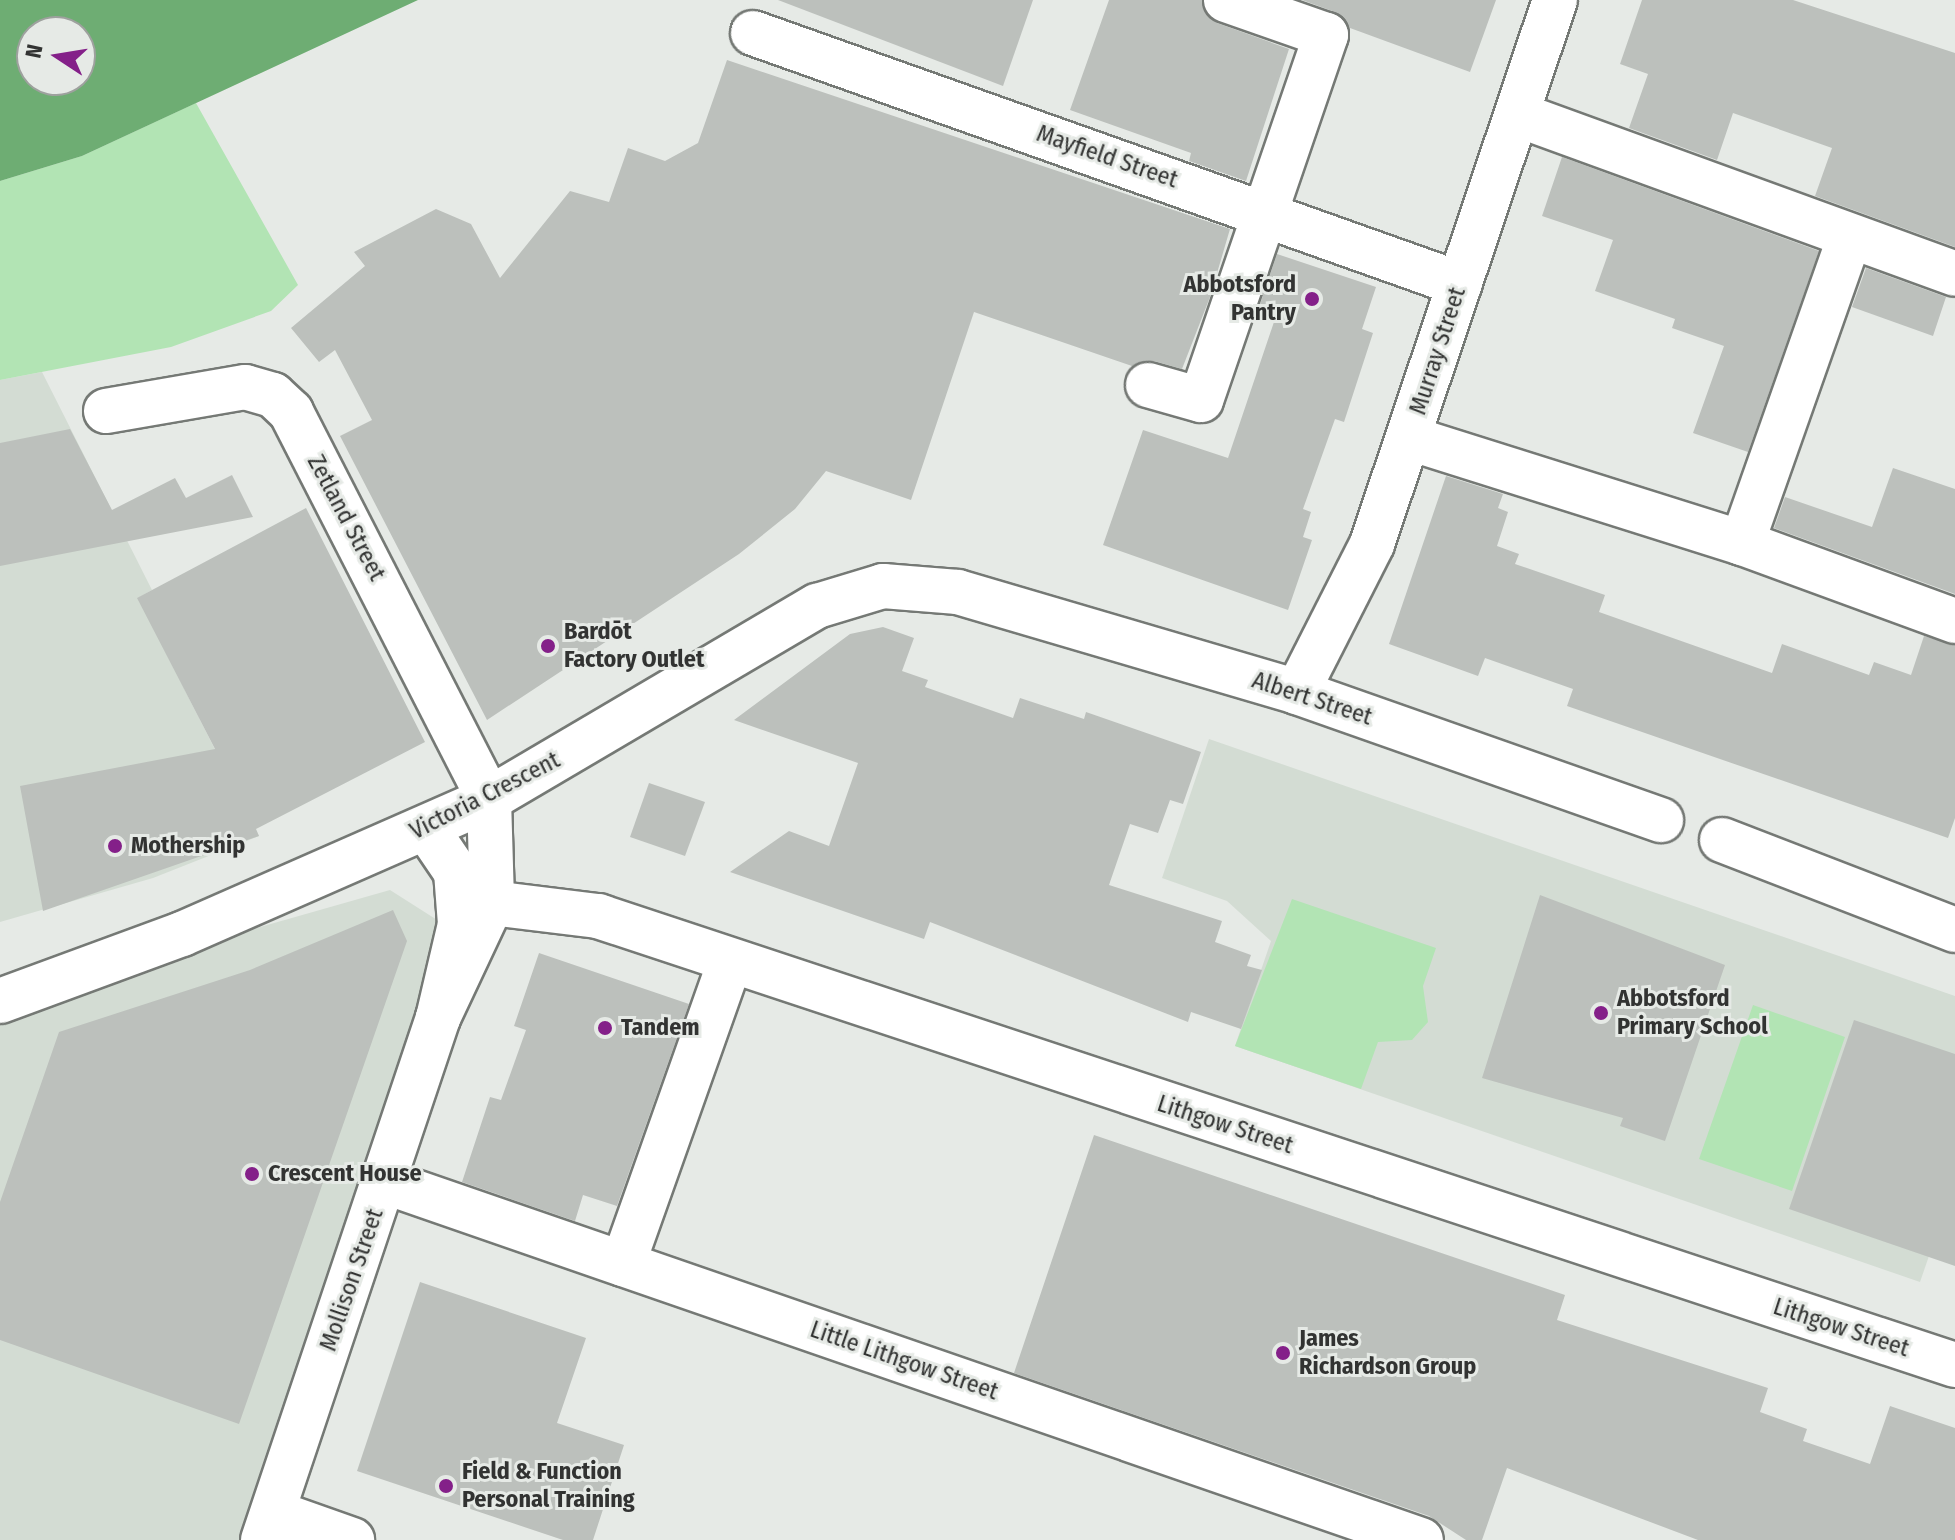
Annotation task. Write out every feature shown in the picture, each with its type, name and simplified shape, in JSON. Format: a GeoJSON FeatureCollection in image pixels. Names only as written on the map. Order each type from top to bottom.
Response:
{"type":"FeatureCollection","features":[{"type":"Feature","properties":{"kind":"street"},"geometry":{"type":"LineString","coordinates":[[1148,385],[1201,400],[1326,35],[1226,0]]}},
{"type":"Feature","properties":{"kind":"street","name":"Murray Street"},"geometry":{"type":"LineString","coordinates":[[1297,692],[1372,544],[1519,115],[1555,0]]}},
{"type":"Feature","properties":{"kind":"street","name":"Mayfield Street"},"geometry":{"type":"LineString","coordinates":[[753,33],[1460,284]]}},
{"type":"Feature","properties":{"kind":"street"},"geometry":{"type":"LineString","coordinates":[[1519,115],[1955,274]]}},
{"type":"Feature","properties":{"kind":"street"},"geometry":{"type":"LineString","coordinates":[[1742,543],[1850,237]]}},
{"type":"Feature","properties":{"kind":"street","name":"Zetland Street"},"geometry":{"type":"LineString","coordinates":[[106,411],[245,387],[273,395],[291,412],[489,799]]}},
{"type":"Feature","properties":{"kind":"street"},"geometry":{"type":"LineString","coordinates":[[1409,438],[1742,543],[1955,621]]}},
{"type":"Feature","properties":{"kind":"street","name":"Victoria Crescent"},"geometry":{"type":"LineString","coordinates":[[0,1001],[182,934],[489,799],[817,606],[883,586],[958,592]]}},
{"type":"Feature","properties":{"kind":"street","name":"Albert Street"},"geometry":{"type":"LineString","coordinates":[[958,592],[1297,692],[1661,820]]}},
{"type":"Feature","properties":{"kind":"street","name":"Mollison Street"},"geometry":{"type":"LineString","coordinates":[[438,1018],[492,903],[489,799]]}},
{"type":"Feature","properties":{"kind":"street","name":"Mollison Street"},"geometry":{"type":"LineString","coordinates":[[268,1526],[386,1182],[438,1018],[459,911],[456,872],[426,828]]}},
{"type":"Feature","properties":{"kind":"street"},"geometry":{"type":"LineString","coordinates":[[1722,840],[1955,930]]}},
{"type":"Feature","properties":{"kind":"street","name":"Lithgow Street"},"geometry":{"type":"LineString","coordinates":[[492,903],[598,916],[1955,1365]]}},
{"type":"Feature","properties":{"kind":"street"},"geometry":{"type":"LineString","coordinates":[[623,1264],[730,962]]}},
{"type":"Feature","properties":{"kind":"street","name":"Little Lithgow Street"},"geometry":{"type":"LineString","coordinates":[[386,1182],[1421,1540]]}},
{"type":"Feature","properties":{"kind":"street"},"geometry":{"type":"LineString","coordinates":[[268,1526],[352,1540]]}},
{"type":"Feature","properties":{"kind":"shaded area"},"geometry":{"type":"Polygon","coordinates":[[[0,0],[418,0],[82,156],[0,181],[0,0]]]}},
{"type":"Feature","properties":{"kind":"shaded area"},"geometry":{"type":"Polygon","coordinates":[[[196,103],[298,285],[271,311],[171,347],[0,380],[0,181],[82,156],[196,103]]]}},
{"type":"Feature","properties":{"kind":"shaded area"},"geometry":{"type":"Polygon","coordinates":[[[42,372],[152,590],[138,598],[259,836],[153,878],[0,922],[0,380],[42,372]]]}},
{"type":"Feature","properties":{"kind":"shaded area","name":"Abbotsford Primary School"},"geometry":{"type":"Polygon","coordinates":[[[1209,739],[1955,996],[1955,1181],[1920,1282],[1235,1046],[1271,941],[1227,901],[1162,878],[1209,739]]]}},
{"type":"Feature","properties":{"kind":"shaded area"},"geometry":{"type":"Polygon","coordinates":[[[390,890],[445,925],[263,1540],[0,1540],[0,1001],[390,890]]]}},
{"type":"Feature","properties":{"kind":"shaded area"},"geometry":{"type":"Polygon","coordinates":[[[1292,899],[1436,948],[1423,986],[1428,1022],[1412,1040],[1378,1042],[1361,1089],[1235,1046],[1292,899]]]}},
{"type":"Feature","properties":{"kind":"shaded area"},"geometry":{"type":"Polygon","coordinates":[[[1753,1005],[1845,1037],[1792,1191],[1699,1159],[1753,1005]]]}},
{"type":"Feature","properties":{"kind":"building"},"geometry":{"type":"Polygon","coordinates":[[[778,0],[1033,0],[1003,86],[778,0]]]}},
{"type":"Feature","properties":{"kind":"building"},"geometry":{"type":"Polygon","coordinates":[[[1109,0],[1202,0],[1217,23],[1289,49],[1246,181],[1189,161],[1191,153],[1070,110],[1109,0]]]}},
{"type":"Feature","properties":{"kind":"building"},"geometry":{"type":"Polygon","coordinates":[[[1302,0],[1496,0],[1470,72],[1350,28],[1335,12],[1302,0]]]}},
{"type":"Feature","properties":{"kind":"building"},"geometry":{"type":"Polygon","coordinates":[[[1642,0],[1793,0],[1955,53],[1955,247],[1815,196],[1832,148],[1733,113],[1717,160],[1629,128],[1648,74],[1620,64],[1642,0]]]}},
{"type":"Feature","properties":{"kind":"building"},"geometry":{"type":"Polygon","coordinates":[[[727,60],[1230,229],[1210,297],[1182,369],[1154,361],[1132,366],[974,312],[911,500],[826,471],[795,509],[739,554],[487,720],[340,436],[372,420],[335,350],[319,362],[291,328],[365,266],[354,252],[436,209],[471,224],[500,278],[570,191],[609,202],[628,148],[665,161],[698,143],[727,60]]]}},
{"type":"Feature","properties":{"kind":"building"},"geometry":{"type":"Polygon","coordinates":[[[1562,157],[1819,251],[1748,452],[1693,433],[1724,346],[1672,328],[1675,319],[1595,291],[1613,240],[1542,216],[1562,157]]]}},
{"type":"Feature","properties":{"kind":"building"},"geometry":{"type":"Polygon","coordinates":[[[1277,254],[1376,287],[1362,329],[1373,333],[1344,422],[1335,419],[1303,509],[1311,512],[1303,537],[1312,540],[1288,610],[1103,545],[1143,430],[1228,458],[1275,319],[1257,313],[1277,254]]]}},
{"type":"Feature","properties":{"kind":"building"},"geometry":{"type":"Polygon","coordinates":[[[1866,268],[1946,297],[1933,336],[1852,307],[1866,268]]]}},
{"type":"Feature","properties":{"kind":"building"},"geometry":{"type":"Polygon","coordinates":[[[70,429],[112,510],[175,478],[186,498],[232,475],[253,517],[0,566],[0,443],[70,429]]]}},
{"type":"Feature","properties":{"kind":"building"},"geometry":{"type":"Polygon","coordinates":[[[1893,468],[1955,489],[1955,594],[1774,528],[1785,497],[1872,527],[1893,468]]]}},
{"type":"Feature","properties":{"kind":"building"},"geometry":{"type":"Polygon","coordinates":[[[1446,476],[1503,494],[1498,508],[1508,512],[1497,546],[1519,554],[1515,564],[1605,595],[1599,612],[1772,673],[1782,644],[1869,675],[1874,662],[1911,675],[1924,636],[1955,645],[1955,818],[1948,838],[1567,706],[1573,689],[1485,658],[1478,676],[1389,644],[1446,476]]]}},
{"type":"Feature","properties":{"kind":"building"},"geometry":{"type":"Polygon","coordinates":[[[306,508],[425,742],[256,829],[259,836],[43,911],[20,786],[215,749],[137,598],[306,508]]]}},
{"type":"Feature","properties":{"kind":"building"},"geometry":{"type":"Polygon","coordinates":[[[883,627],[914,638],[902,671],[928,680],[925,687],[1013,718],[1020,698],[1084,719],[1086,712],[1201,752],[1183,804],[1170,800],[1158,833],[1130,824],[1109,885],[1222,921],[1215,942],[1251,955],[1247,966],[1262,970],[1241,1029],[1191,1012],[1188,1022],[930,922],[924,939],[730,872],[789,831],[829,846],[858,763],[734,720],[850,634],[883,627]]]}},
{"type":"Feature","properties":{"kind":"building"},"geometry":{"type":"Polygon","coordinates":[[[649,783],[705,802],[685,856],[630,837],[649,783]]]}},
{"type":"Feature","properties":{"kind":"building"},"geometry":{"type":"Polygon","coordinates":[[[1540,895],[1725,965],[1665,1141],[1620,1126],[1623,1118],[1482,1078],[1540,895]]]}},
{"type":"Feature","properties":{"kind":"building"},"geometry":{"type":"Polygon","coordinates":[[[393,910],[407,941],[239,1424],[0,1340],[0,1202],[59,1032],[250,970],[393,910]]]}},
{"type":"Feature","properties":{"kind":"building"},"geometry":{"type":"Polygon","coordinates":[[[539,953],[689,1004],[617,1206],[583,1195],[575,1221],[462,1182],[490,1097],[501,1100],[526,1030],[514,1026],[539,953]]]}},
{"type":"Feature","properties":{"kind":"building"},"geometry":{"type":"Polygon","coordinates":[[[1854,1020],[1955,1054],[1955,1266],[1789,1209],[1854,1020]]]}},
{"type":"Feature","properties":{"kind":"building","name":"James Richardson Group"},"geometry":{"type":"Polygon","coordinates":[[[1094,1135],[1565,1295],[1557,1320],[1768,1388],[1760,1412],[1807,1429],[1803,1441],[1870,1464],[1890,1406],[1955,1428],[1955,1540],[1698,1540],[1507,1468],[1482,1540],[1466,1540],[1429,1516],[1014,1373],[1094,1135]]]}},
{"type":"Feature","properties":{"kind":"building"},"geometry":{"type":"Polygon","coordinates":[[[420,1282],[586,1338],[557,1423],[624,1445],[593,1540],[563,1540],[357,1471],[420,1282]]]}},
{"type":"Feature","properties":{"kind":"place","name":"Abbotsford Pantry"},"geometry":{"type":"Point","coordinates":[1312,299]}},
{"type":"Feature","properties":{"kind":"place","name":"Bardōt Factory Outlet"},"geometry":{"type":"Point","coordinates":[548,646]}},
{"type":"Feature","properties":{"kind":"place","name":"Mothership"},"geometry":{"type":"Point","coordinates":[115,846]}},
{"type":"Feature","properties":{"kind":"place","name":"Abbotsford Primary School"},"geometry":{"type":"Point","coordinates":[1601,1013]}},
{"type":"Feature","properties":{"kind":"place","name":"Tandem"},"geometry":{"type":"Point","coordinates":[605,1028]}},
{"type":"Feature","properties":{"kind":"place","name":"Crescent House"},"geometry":{"type":"Point","coordinates":[252,1174]}},
{"type":"Feature","properties":{"kind":"place","name":"James Richardson Group"},"geometry":{"type":"Point","coordinates":[1283,1353]}},
{"type":"Feature","properties":{"kind":"place","name":"Field & Function Personal Training"},"geometry":{"type":"Point","coordinates":[446,1486]}}]}
